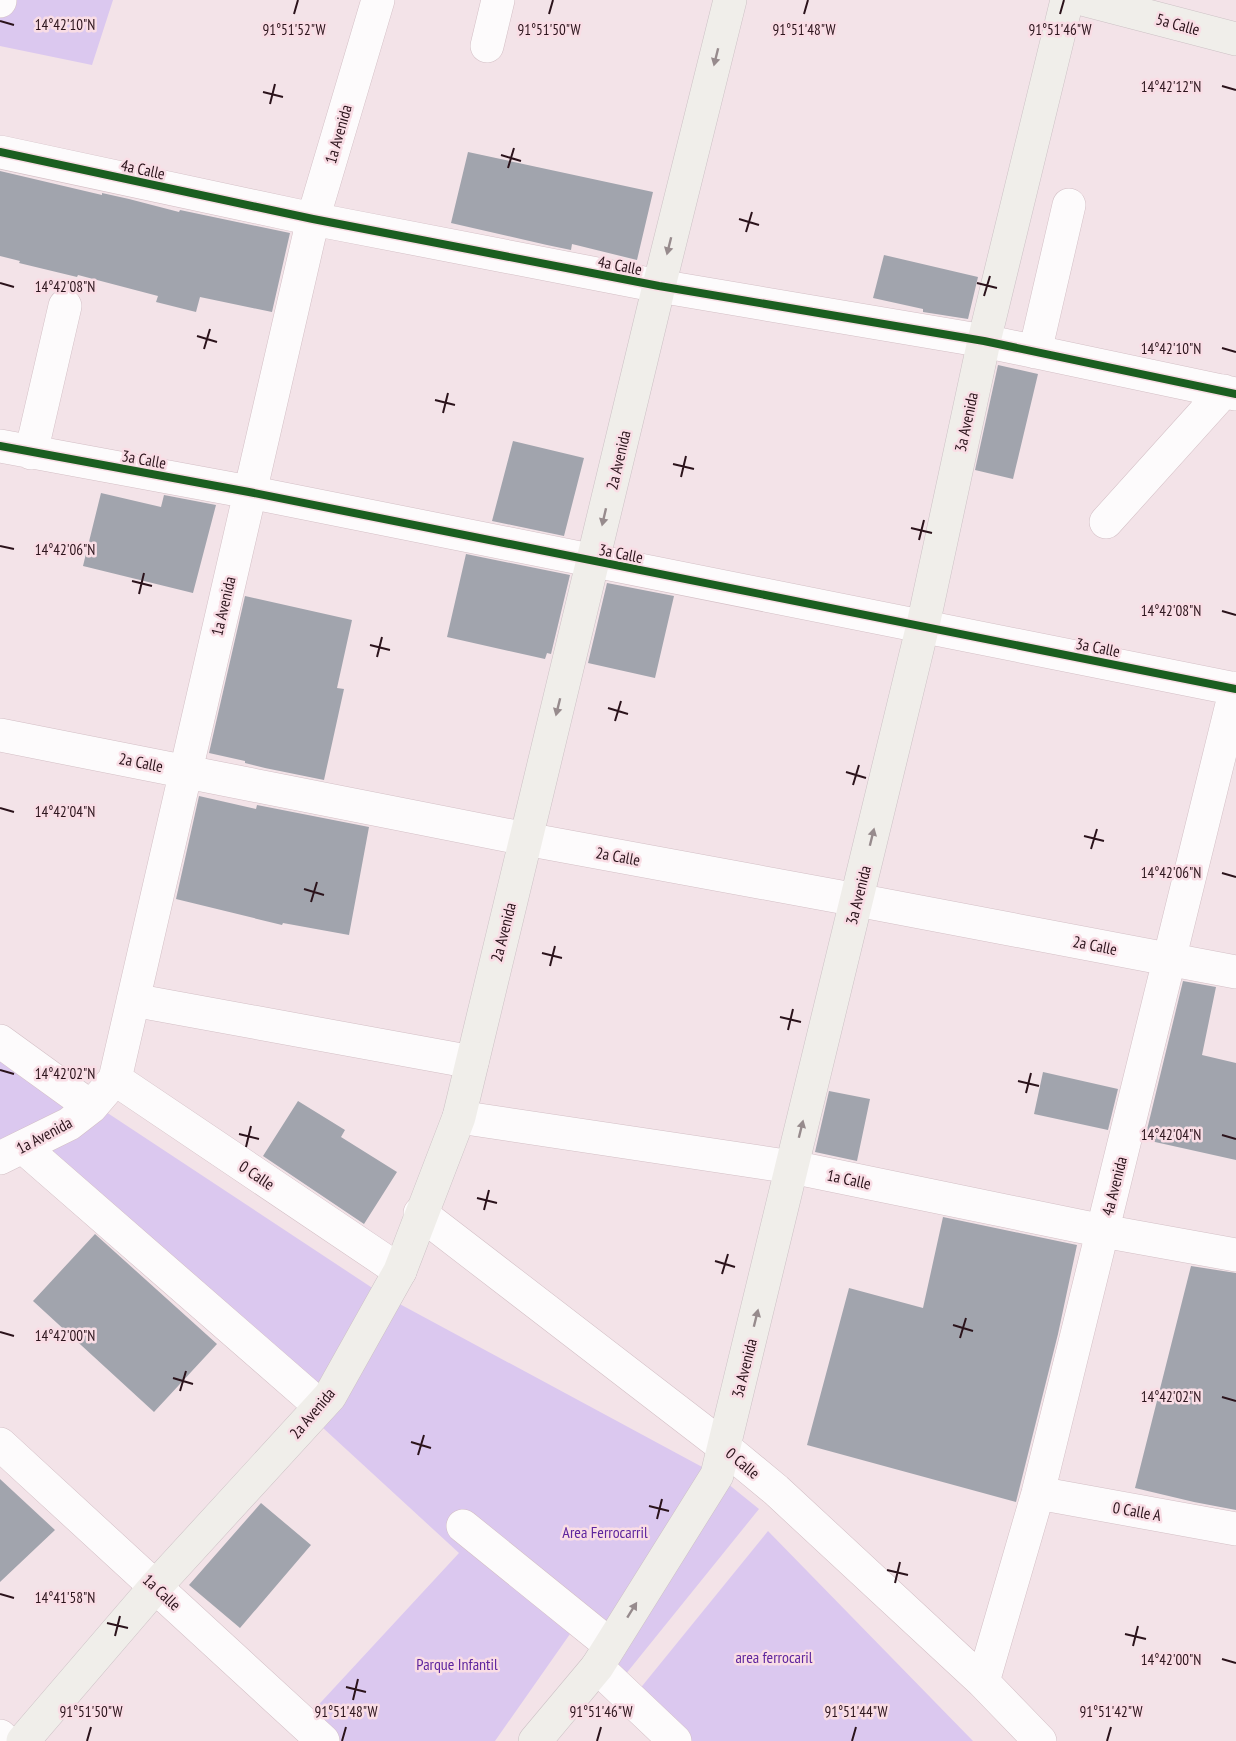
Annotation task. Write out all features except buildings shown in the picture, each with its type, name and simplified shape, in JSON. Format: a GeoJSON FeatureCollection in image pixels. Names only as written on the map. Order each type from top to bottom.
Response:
{"type":"FeatureCollection","features":[{"type":"Feature","properties":{"kind":"main road","name":"2a Avenida"},"geometry":{"type":"LineString","coordinates":[[23,1741],[156,1586],[330,1396],[400,1271],[459,1117],[730,0]]}},
{"type":"Feature","properties":{"kind":"main road","name":"3a Avenida"},"geometry":{"type":"LineString","coordinates":[[535,1741],[604,1656],[717,1475],[923,625],[984,341],[1067,0]]}},
{"type":"Feature","properties":{"kind":"main road","name":"5a Calle"},"geometry":{"type":"LineString","coordinates":[[1086,0],[1236,39]]}},
{"type":"Feature","properties":{"kind":"street","name":"1a Avenida"},"geometry":{"type":"LineString","coordinates":[[11,1152],[69,1124],[91,1107],[115,1079],[313,219],[378,0]]}},
{"type":"Feature","properties":{"kind":"street"},"geometry":{"type":"LineString","coordinates":[[487,46],[498,0]]}},
{"type":"Feature","properties":{"kind":"street","name":"4a Calle"},"geometry":{"type":"LineString","coordinates":[[0,152],[313,219],[659,286],[984,341],[1230,392]]}},
{"type":"Feature","properties":{"kind":"street"},"geometry":{"type":"LineString","coordinates":[[1035,352],[1069,206]]}},
{"type":"Feature","properties":{"kind":"street"},"geometry":{"type":"LineString","coordinates":[[31,453],[64,306]]}},
{"type":"Feature","properties":{"kind":"street"},"geometry":{"type":"LineString","coordinates":[[1106,522],[1230,392]]}},
{"type":"Feature","properties":{"kind":"street","name":"3a Calle"},"geometry":{"type":"LineString","coordinates":[[0,446],[249,492],[1236,688]]}},
{"type":"Feature","properties":{"kind":"street","name":"4a Avenida"},"geometry":{"type":"LineString","coordinates":[[983,1682],[1038,1493],[1236,688]]}},
{"type":"Feature","properties":{"kind":"street","name":"2a Calle"},"geometry":{"type":"LineString","coordinates":[[0,735],[526,839],[1236,972]]}},
{"type":"Feature","properties":{"kind":"street"},"geometry":{"type":"LineString","coordinates":[[133,1000],[472,1062]]}},
{"type":"Feature","properties":{"kind":"street"},"geometry":{"type":"LineString","coordinates":[[0,1041],[91,1107]]}},
{"type":"Feature","properties":{"kind":"street","name":"0 Calle"},"geometry":{"type":"LineString","coordinates":[[115,1079],[400,1271]]}},
{"type":"Feature","properties":{"kind":"street","name":"1a Calle"},"geometry":{"type":"LineString","coordinates":[[459,1117],[792,1167],[1103,1231],[1236,1255]]}},
{"type":"Feature","properties":{"kind":"street"},"geometry":{"type":"LineString","coordinates":[[11,1152],[320,1406]]}},
{"type":"Feature","properties":{"kind":"street","name":"0 Calle"},"geometry":{"type":"LineString","coordinates":[[420,1214],[724,1447],[776,1491],[983,1682],[1040,1741]]}},
{"type":"Feature","properties":{"kind":"street","name":"1a Calle"},"geometry":{"type":"LineString","coordinates":[[0,1444],[323,1741]]}},
{"type":"Feature","properties":{"kind":"street","name":"0 Calle A"},"geometry":{"type":"LineString","coordinates":[[1038,1493],[1236,1529]]}},
{"type":"Feature","properties":{"kind":"street"},"geometry":{"type":"LineString","coordinates":[[463,1526],[604,1656],[675,1741]]}},
{"type":"Feature","properties":{"kind":"street"},"geometry":{"type":"LineString","coordinates":[[0,1736],[5,1741]]}},
{"type":"Feature","properties":{"kind":"green space"},"geometry":{"type":"Polygon","coordinates":[[[0,0],[113,0],[92,65],[0,46],[0,0]]]}},
{"type":"Feature","properties":{"kind":"green space","name":"Area Ferrocarril"},"geometry":{"type":"Polygon","coordinates":[[[0,1042],[383,1295],[717,1475],[759,1509],[625,1675],[570,1634],[495,1741],[335,1741],[310,1714],[459,1553],[124,1245],[0,1147],[0,1042]]]}},
{"type":"Feature","properties":{"kind":"green space","name":"area ferrocaril"},"geometry":{"type":"Polygon","coordinates":[[[768,1531],[973,1741],[686,1741],[634,1696],[768,1531]]]}},
{"type":"Feature","properties":{"kind":"cycle path"},"geometry":{"type":"LineString","coordinates":[[0,152],[313,219],[659,286],[984,341],[1236,394]]}},
{"type":"Feature","properties":{"kind":"cycle path"},"geometry":{"type":"LineString","coordinates":[[0,446],[249,492],[1236,689]]}},
{"type":"Feature","properties":{"kind":"park label","name":"Parque Infantil"},"geometry":{"type":"Point","coordinates":[457,1664]}}]}
